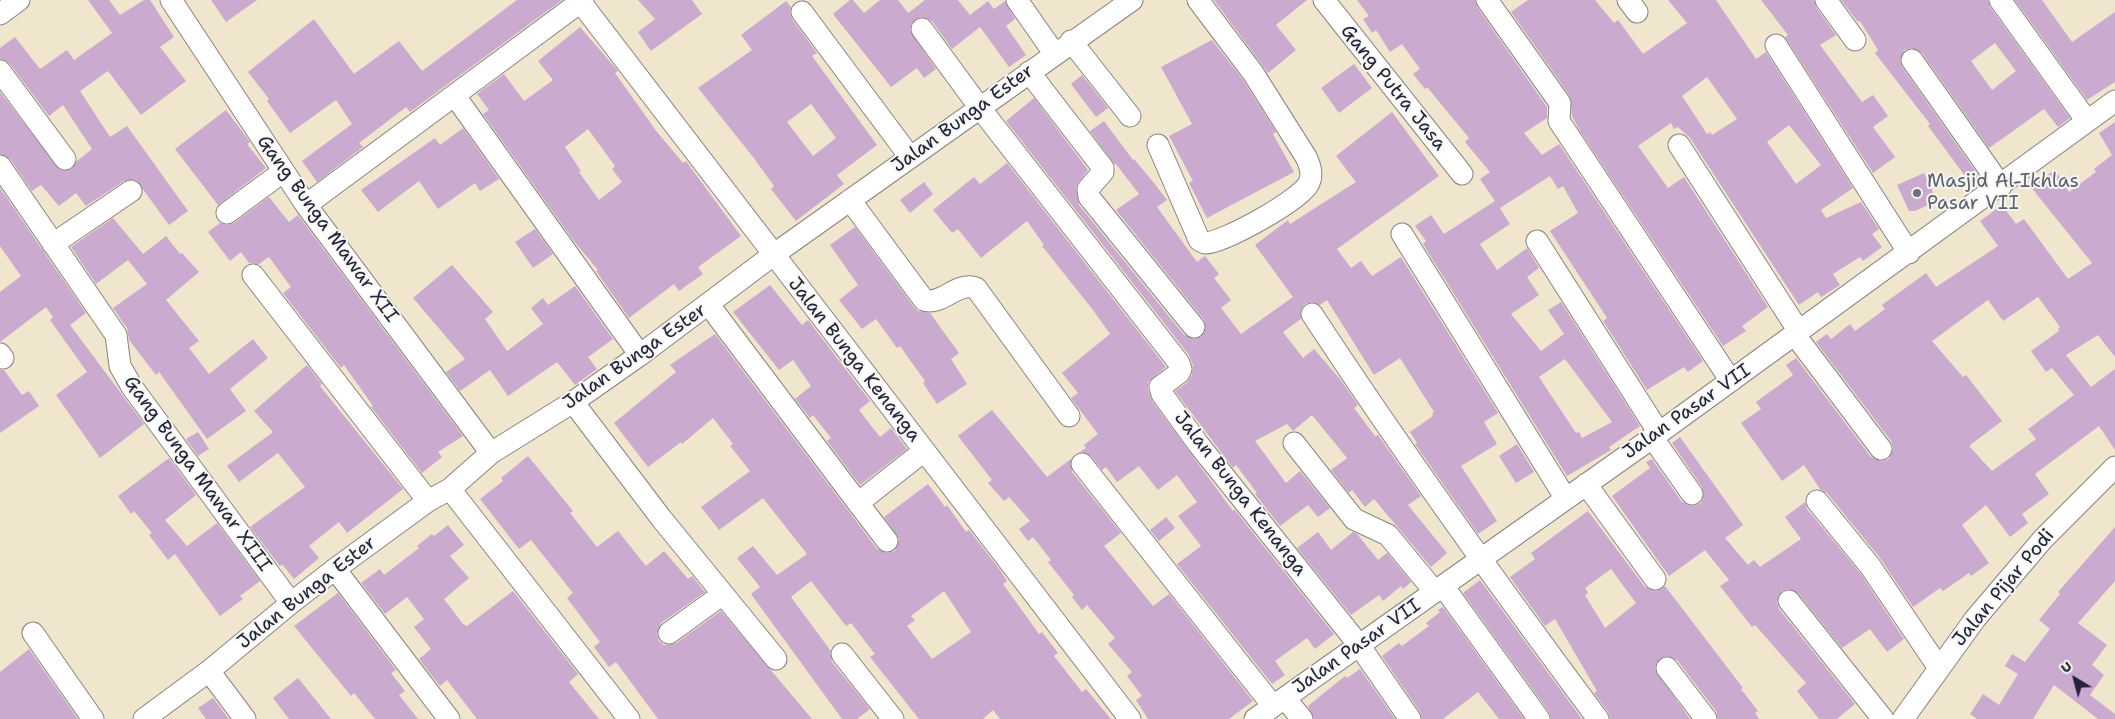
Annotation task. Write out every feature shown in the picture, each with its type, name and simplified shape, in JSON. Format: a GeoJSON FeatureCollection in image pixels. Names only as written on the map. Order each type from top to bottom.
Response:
{"type":"FeatureCollection","features":[{"type":"Feature","properties":{"kind":"street","name":"Gang Bunga Mawar XII"},"geometry":{"type":"LineString","coordinates":[[171,0],[306,205],[491,453]]}},
{"type":"Feature","properties":{"kind":"street"},"geometry":{"type":"LineString","coordinates":[[1017,0],[1054,53]]}},
{"type":"Feature","properties":{"kind":"street","name":"Jalan Bunga Ester"},"geometry":{"type":"LineString","coordinates":[[144,719],[208,671],[336,569],[428,501],[450,489],[491,453],[573,402],[640,355],[709,305],[773,254],[980,108],[1054,53],[1132,0]]}},
{"type":"Feature","properties":{"kind":"street"},"geometry":{"type":"LineString","coordinates":[[1158,145],[1196,235],[1199,240],[1205,243],[1270,215],[1295,200],[1310,182],[1310,166],[1306,157],[1253,73],[1198,0]]}},
{"type":"Feature","properties":{"kind":"street","name":"Gang Putra Jasa"},"geometry":{"type":"LineString","coordinates":[[1324,0],[1462,174]]}},
{"type":"Feature","properties":{"kind":"street"},"geometry":{"type":"LineString","coordinates":[[1487,0],[1560,103],[1559,121],[1731,381]]}},
{"type":"Feature","properties":{"kind":"street"},"geometry":{"type":"LineString","coordinates":[[1826,0],[1855,40]]}},
{"type":"Feature","properties":{"kind":"street"},"geometry":{"type":"LineString","coordinates":[[2000,0],[2087,121]]}},
{"type":"Feature","properties":{"kind":"street"},"geometry":{"type":"LineString","coordinates":[[306,205],[581,1]]}},
{"type":"Feature","properties":{"kind":"street","name":"Jalan Bunga Kenanga"},"geometry":{"type":"LineString","coordinates":[[581,1],[1130,719]]}},
{"type":"Feature","properties":{"kind":"street"},"geometry":{"type":"LineString","coordinates":[[802,12],[910,157]]}},
{"type":"Feature","properties":{"kind":"street"},"geometry":{"type":"LineString","coordinates":[[922,29],[980,108]]}},
{"type":"Feature","properties":{"kind":"street"},"geometry":{"type":"LineString","coordinates":[[1072,41],[1130,116]]}},
{"type":"Feature","properties":{"kind":"street"},"geometry":{"type":"LineString","coordinates":[[1776,45],[1909,253]]}},
{"type":"Feature","properties":{"kind":"street"},"geometry":{"type":"LineString","coordinates":[[1912,60],[2001,186]]}},
{"type":"Feature","properties":{"kind":"street"},"geometry":{"type":"LineString","coordinates":[[0,71],[65,159]]}},
{"type":"Feature","properties":{"kind":"street"},"geometry":{"type":"LineString","coordinates":[[1029,72],[1103,168],[1103,172],[1088,189],[1089,197],[1194,327]]}},
{"type":"Feature","properties":{"kind":"street"},"geometry":{"type":"LineString","coordinates":[[455,96],[640,355]]}},
{"type":"Feature","properties":{"kind":"street","name":"Jalan Pasar VII"},"geometry":{"type":"LineString","coordinates":[[1256,719],[1909,253],[2115,101]]}},
{"type":"Feature","properties":{"kind":"street","name":"Jalan Bunga Kenanga"},"geometry":{"type":"LineString","coordinates":[[980,108],[1179,363],[1181,369],[1160,387],[1162,394],[1199,445],[1359,645]]}},
{"type":"Feature","properties":{"kind":"street"},"geometry":{"type":"LineString","coordinates":[[1679,145],[1797,332],[1881,449]]}},
{"type":"Feature","properties":{"kind":"street","name":"Gang Bunga Mawar XIII"},"geometry":{"type":"LineString","coordinates":[[0,166],[116,335],[120,366],[132,387],[291,603]]}},
{"type":"Feature","properties":{"kind":"street"},"geometry":{"type":"LineString","coordinates":[[228,213],[276,176],[281,168]]}},
{"type":"Feature","properties":{"kind":"street"},"geometry":{"type":"LineString","coordinates":[[53,244],[131,191]]}},
{"type":"Feature","properties":{"kind":"street"},"geometry":{"type":"LineString","coordinates":[[850,200],[924,300],[935,300],[964,287],[976,288],[1069,416]]}},
{"type":"Feature","properties":{"kind":"street"},"geometry":{"type":"LineString","coordinates":[[1402,234],[1566,499]]}},
{"type":"Feature","properties":{"kind":"street"},"geometry":{"type":"LineString","coordinates":[[1537,241],[1692,494]]}},
{"type":"Feature","properties":{"kind":"street"},"geometry":{"type":"LineString","coordinates":[[253,275],[428,501]]}},
{"type":"Feature","properties":{"kind":"street"},"geometry":{"type":"LineString","coordinates":[[709,305],[888,541]]}},
{"type":"Feature","properties":{"kind":"street"},"geometry":{"type":"LineString","coordinates":[[1312,314],[1383,422],[1480,560],[1598,719]]}},
{"type":"Feature","properties":{"kind":"street"},"geometry":{"type":"LineString","coordinates":[[573,402],[661,518],[776,659]]}},
{"type":"Feature","properties":{"kind":"street"},"geometry":{"type":"LineString","coordinates":[[1294,442],[1354,519],[1361,524],[1388,534],[1439,589],[1539,719]]}},
{"type":"Feature","properties":{"kind":"street"},"geometry":{"type":"LineString","coordinates":[[858,503],[924,451]]}},
{"type":"Feature","properties":{"kind":"street"},"geometry":{"type":"LineString","coordinates":[[1082,464],[1279,702],[1302,719]]}},
{"type":"Feature","properties":{"kind":"street","name":"Jalan Pijar Podi"},"geometry":{"type":"LineString","coordinates":[[1903,719],[1975,619],[2043,539],[2115,466]]}},
{"type":"Feature","properties":{"kind":"street"},"geometry":{"type":"LineString","coordinates":[[1586,484],[1655,579]]}},
{"type":"Feature","properties":{"kind":"street"},"geometry":{"type":"LineString","coordinates":[[450,489],[629,719]]}},
{"type":"Feature","properties":{"kind":"street"},"geometry":{"type":"LineString","coordinates":[[1817,501],[1870,566],[1939,668]]}},
{"type":"Feature","properties":{"kind":"street"},"geometry":{"type":"LineString","coordinates":[[336,569],[449,719]]}},
{"type":"Feature","properties":{"kind":"street"},"geometry":{"type":"LineString","coordinates":[[669,633],[723,594]]}},
{"type":"Feature","properties":{"kind":"street"},"geometry":{"type":"LineString","coordinates":[[1789,601],[1882,719]]}},
{"type":"Feature","properties":{"kind":"street"},"geometry":{"type":"LineString","coordinates":[[33,632],[93,719]]}},
{"type":"Feature","properties":{"kind":"street"},"geometry":{"type":"LineString","coordinates":[[1359,645],[1410,719]]}},
{"type":"Feature","properties":{"kind":"street"},"geometry":{"type":"LineString","coordinates":[[842,654],[893,719]]}},
{"type":"Feature","properties":{"kind":"street"},"geometry":{"type":"LineString","coordinates":[[1667,668],[1706,719]]}},
{"type":"Feature","properties":{"kind":"street"},"geometry":{"type":"LineString","coordinates":[[208,671],[245,719]]}},
{"type":"Feature","properties":{"kind":"building"},"geometry":{"type":"Polygon","coordinates":[[[88,0],[109,0],[120,15],[144,0],[150,0],[174,37],[160,47],[186,81],[141,115],[108,71],[80,91],[110,137],[127,126],[188,211],[169,225],[136,180],[124,181],[86,206],[76,193],[59,206],[41,185],[32,191],[10,159],[0,154],[0,92],[60,170],[72,169],[77,161],[92,149],[63,105],[49,116],[10,64],[0,59],[0,48],[15,37],[40,69],[67,50],[74,60],[112,33],[88,0]]]}},
{"type":"Feature","properties":{"kind":"building"},"geometry":{"type":"Polygon","coordinates":[[[211,0],[257,0],[226,22],[211,0]]]}},
{"type":"Feature","properties":{"kind":"building"},"geometry":{"type":"Polygon","coordinates":[[[517,0],[562,0],[410,112],[406,107],[359,143],[363,147],[317,182],[302,161],[352,124],[336,100],[290,133],[267,101],[269,99],[248,72],[314,19],[354,74],[399,41],[422,71],[517,0]]]}},
{"type":"Feature","properties":{"kind":"building"},"geometry":{"type":"Polygon","coordinates":[[[638,0],[692,0],[702,14],[651,51],[638,32],[655,19],[638,0]]]}},
{"type":"Feature","properties":{"kind":"building"},"geometry":{"type":"Polygon","coordinates":[[[850,0],[853,0],[864,13],[880,0],[898,0],[908,13],[925,0],[958,0],[970,15],[988,1],[994,9],[1005,1],[1015,19],[1006,26],[1026,55],[1009,67],[980,27],[952,49],[932,21],[920,17],[911,24],[910,31],[936,69],[924,78],[917,68],[891,87],[833,14],[850,0]]]}},
{"type":"Feature","properties":{"kind":"building"},"geometry":{"type":"Polygon","coordinates":[[[1214,0],[1307,0],[1276,25],[1296,50],[1268,73],[1214,0]]]}},
{"type":"Feature","properties":{"kind":"building"},"geometry":{"type":"Polygon","coordinates":[[[1357,0],[1475,0],[1477,7],[1547,107],[1547,118],[1524,133],[1542,155],[1559,144],[1703,361],[1688,372],[1684,367],[1647,390],[1603,321],[1607,318],[1550,231],[1578,213],[1563,186],[1558,189],[1550,176],[1500,208],[1496,202],[1510,224],[1480,244],[1497,270],[1527,248],[1539,268],[1527,277],[1539,295],[1511,314],[1541,351],[1564,334],[1548,310],[1561,302],[1640,426],[1609,447],[1611,450],[1567,476],[1423,244],[1426,241],[1415,226],[1431,215],[1444,234],[1495,201],[1480,179],[1490,172],[1465,142],[1469,138],[1427,87],[1425,89],[1413,74],[1420,69],[1402,44],[1390,52],[1376,30],[1372,33],[1363,19],[1369,16],[1357,0]],[[1565,359],[1539,377],[1576,433],[1579,432],[1582,438],[1612,422],[1565,359]]]}},
{"type":"Feature","properties":{"kind":"building"},"geometry":{"type":"Polygon","coordinates":[[[1528,0],[1595,0],[1614,23],[1618,20],[1643,54],[1687,23],[1668,0],[1716,0],[1756,59],[1766,52],[1853,188],[1821,210],[1826,218],[1861,202],[1879,229],[1872,234],[1882,247],[1863,261],[1860,257],[1833,274],[1840,285],[1821,297],[1818,292],[1799,305],[1690,138],[1678,127],[1674,129],[1671,123],[1638,146],[1668,188],[1684,177],[1768,307],[1742,326],[1746,331],[1723,346],[1580,131],[1572,116],[1570,96],[1511,12],[1528,0]],[[1707,77],[1682,96],[1707,134],[1710,132],[1712,135],[1737,119],[1707,77]],[[1789,125],[1767,142],[1796,184],[1821,165],[1789,125]]]}},
{"type":"Feature","properties":{"kind":"building"},"geometry":{"type":"Polygon","coordinates":[[[1761,0],[1814,0],[1816,7],[1836,35],[1820,45],[1862,102],[1873,95],[1888,116],[1873,127],[1895,157],[1873,173],[1785,37],[1788,35],[1761,0]]]}},
{"type":"Feature","properties":{"kind":"building"},"geometry":{"type":"Polygon","coordinates":[[[1841,0],[1988,0],[1990,7],[2070,118],[2058,127],[2044,109],[1989,148],[1922,53],[1911,48],[1904,50],[1900,61],[1902,67],[1983,182],[1974,188],[1928,126],[1930,124],[1875,53],[1878,50],[1860,21],[1858,22],[1841,0]],[[1995,43],[1971,61],[1992,90],[2016,71],[1995,43]]]}},
{"type":"Feature","properties":{"kind":"building"},"geometry":{"type":"Polygon","coordinates":[[[2015,0],[2042,0],[2072,42],[2115,12],[2115,82],[2087,100],[2015,0]]]}},
{"type":"Feature","properties":{"kind":"building"},"geometry":{"type":"Polygon","coordinates":[[[786,1],[791,7],[792,19],[817,53],[812,56],[877,145],[837,175],[844,184],[796,221],[771,189],[774,186],[753,157],[698,88],[752,50],[741,35],[786,1]],[[811,104],[787,122],[813,156],[836,138],[811,104]]]}},
{"type":"Feature","properties":{"kind":"building"},"geometry":{"type":"Polygon","coordinates":[[[580,27],[618,71],[615,73],[657,132],[683,163],[686,161],[741,236],[698,267],[703,274],[679,291],[674,284],[629,318],[596,271],[598,270],[573,240],[483,114],[489,110],[477,94],[504,74],[524,101],[553,80],[538,61],[580,27]],[[588,129],[565,147],[581,171],[579,172],[599,200],[622,182],[612,169],[615,166],[588,129]]]}},
{"type":"Feature","properties":{"kind":"building"},"geometry":{"type":"Polygon","coordinates":[[[1212,40],[1243,80],[1276,132],[1273,134],[1294,172],[1207,218],[1189,183],[1193,181],[1169,136],[1192,124],[1161,67],[1212,40]]]}},
{"type":"Feature","properties":{"kind":"building"},"geometry":{"type":"Polygon","coordinates":[[[1354,64],[1372,88],[1339,113],[1321,88],[1354,64]]]}},
{"type":"Feature","properties":{"kind":"building"},"geometry":{"type":"Polygon","coordinates":[[[1082,75],[1108,108],[1096,117],[1071,84],[1082,75]]]}},
{"type":"Feature","properties":{"kind":"building"},"geometry":{"type":"Polygon","coordinates":[[[1034,98],[1088,170],[1076,186],[1079,205],[1184,335],[1195,339],[1205,332],[1204,320],[1116,210],[1139,194],[1090,131],[1104,121],[1133,160],[1167,200],[1157,207],[1197,262],[1205,256],[1219,274],[1214,278],[1231,300],[1221,308],[1241,334],[1293,297],[1255,245],[1288,220],[1290,224],[1356,182],[1336,156],[1392,112],[1439,176],[1337,249],[1351,268],[1361,261],[1372,276],[1401,257],[1498,413],[1484,422],[1497,444],[1461,466],[1497,521],[1478,534],[1415,444],[1417,443],[1410,432],[1433,416],[1434,412],[1400,358],[1374,375],[1327,300],[1320,305],[1312,302],[1305,304],[1301,309],[1301,319],[1283,332],[1303,358],[1314,349],[1340,379],[1358,405],[1354,408],[1375,436],[1378,435],[1421,496],[1408,505],[1447,553],[1431,567],[1374,499],[1365,507],[1352,490],[1349,493],[1331,470],[1347,458],[1312,415],[1293,431],[1287,424],[1255,441],[1286,483],[1300,471],[1330,508],[1318,517],[1308,505],[1280,526],[1255,494],[1257,493],[1236,465],[1233,468],[1175,391],[1187,383],[1192,375],[1193,365],[1189,355],[1006,121],[1034,98]]]}},
{"type":"Feature","properties":{"kind":"building"},"geometry":{"type":"Polygon","coordinates":[[[226,110],[250,142],[247,144],[266,168],[218,205],[175,149],[226,110]]]}},
{"type":"Feature","properties":{"kind":"building"},"geometry":{"type":"Polygon","coordinates":[[[2115,122],[2115,357],[2098,335],[2066,355],[2091,387],[2115,369],[2115,450],[2099,426],[2035,474],[2049,494],[2022,514],[2028,523],[2010,537],[1986,505],[1962,525],[1989,563],[1971,576],[1969,573],[1943,591],[1940,588],[1913,607],[1880,558],[1827,493],[1820,489],[1804,465],[1782,481],[1741,423],[1761,409],[1756,402],[1793,375],[1786,365],[1796,358],[1871,457],[1882,461],[1889,459],[1893,448],[1891,441],[1816,342],[1827,334],[1831,339],[1850,324],[1855,331],[1885,309],[1882,305],[1926,273],[1936,287],[1998,246],[1980,221],[2002,205],[2016,224],[2024,219],[2068,279],[2092,263],[2030,186],[2055,170],[2069,192],[2096,172],[2094,169],[2112,155],[2099,133],[2115,122]],[[2038,297],[2003,321],[1988,300],[1932,341],[1963,377],[1966,375],[2002,421],[1969,446],[1992,471],[2036,439],[2028,429],[2074,395],[2052,368],[2046,372],[2031,351],[2059,331],[2060,327],[2038,297]]]}},
{"type":"Feature","properties":{"kind":"building"},"geometry":{"type":"Polygon","coordinates":[[[463,128],[499,179],[480,191],[475,183],[438,209],[419,181],[378,212],[361,190],[435,138],[440,145],[463,128]]]}},
{"type":"Feature","properties":{"kind":"building"},"geometry":{"type":"Polygon","coordinates":[[[1007,163],[1166,367],[1148,382],[1148,390],[1152,401],[1233,511],[1234,509],[1334,634],[1315,649],[1307,638],[1275,661],[1285,675],[1272,684],[1177,564],[1201,546],[1178,516],[1197,502],[1177,475],[1158,490],[1139,466],[1117,482],[1106,467],[1102,470],[1091,456],[1080,452],[1086,448],[1084,445],[1098,434],[1071,398],[1078,393],[1062,373],[1110,334],[1093,310],[1042,246],[1044,245],[1027,221],[981,258],[958,229],[952,233],[933,210],[974,177],[980,184],[1007,163]]]}},
{"type":"Feature","properties":{"kind":"building","name":"Masjid Al-Ikhlas Pasar VII"},"geometry":{"type":"Polygon","coordinates":[[[1924,173],[1937,201],[1915,211],[1909,211],[1897,185],[1924,173]]]}},
{"type":"Feature","properties":{"kind":"building"},"geometry":{"type":"Polygon","coordinates":[[[924,182],[933,194],[910,213],[900,200],[924,182]]]}},
{"type":"Feature","properties":{"kind":"building"},"geometry":{"type":"Polygon","coordinates":[[[0,188],[86,313],[70,325],[144,424],[100,458],[56,395],[87,372],[50,320],[53,317],[46,307],[0,342],[0,292],[21,276],[0,246],[0,188]]]}},
{"type":"Feature","properties":{"kind":"building"},"geometry":{"type":"Polygon","coordinates":[[[269,197],[289,222],[298,215],[463,436],[438,452],[442,457],[422,473],[371,407],[373,406],[344,365],[341,368],[283,293],[291,287],[269,257],[259,264],[249,263],[241,252],[230,261],[208,232],[220,223],[228,225],[234,223],[269,197]]]}},
{"type":"Feature","properties":{"kind":"building"},"geometry":{"type":"Polygon","coordinates":[[[113,218],[143,254],[166,236],[180,254],[182,253],[199,272],[166,300],[199,341],[189,348],[209,374],[253,339],[268,358],[230,389],[246,411],[207,439],[159,372],[156,375],[129,340],[127,328],[113,308],[147,284],[128,260],[96,284],[71,247],[113,218]]]}},
{"type":"Feature","properties":{"kind":"building"},"geometry":{"type":"Polygon","coordinates":[[[855,227],[914,307],[918,311],[930,313],[959,353],[951,359],[967,384],[937,404],[923,383],[925,381],[900,346],[897,348],[876,319],[862,329],[839,300],[858,285],[830,245],[855,227]]]}},
{"type":"Feature","properties":{"kind":"building"},"geometry":{"type":"Polygon","coordinates":[[[535,229],[553,254],[533,268],[515,242],[535,229]]]}},
{"type":"Feature","properties":{"kind":"building"},"geometry":{"type":"Polygon","coordinates":[[[452,265],[493,312],[485,319],[507,351],[543,324],[531,308],[543,298],[548,305],[575,286],[613,339],[588,357],[597,369],[575,385],[557,362],[508,396],[490,370],[460,391],[446,372],[465,359],[413,298],[452,265]]]}},
{"type":"Feature","properties":{"kind":"building"},"geometry":{"type":"Polygon","coordinates":[[[770,285],[802,325],[808,320],[870,401],[859,410],[880,437],[891,428],[907,449],[860,485],[827,441],[831,438],[813,415],[810,418],[795,399],[811,386],[793,360],[779,370],[733,312],[770,285]]]}},
{"type":"Feature","properties":{"kind":"building"},"geometry":{"type":"Polygon","coordinates":[[[715,334],[877,549],[888,553],[895,551],[899,539],[884,517],[928,484],[945,507],[947,505],[966,532],[969,530],[1000,570],[1007,581],[1003,584],[1039,634],[1042,632],[1058,653],[1054,656],[1082,692],[1086,689],[1111,719],[1000,719],[993,710],[983,719],[919,719],[870,657],[875,654],[851,623],[846,626],[811,581],[791,597],[830,650],[832,662],[870,709],[857,719],[842,719],[751,594],[760,587],[737,558],[753,546],[777,575],[807,554],[763,498],[719,530],[701,507],[750,471],[730,446],[733,444],[713,418],[682,444],[681,442],[648,467],[614,423],[676,372],[670,365],[715,334]],[[944,591],[911,616],[915,620],[907,626],[932,659],[971,632],[944,591]]]}},
{"type":"Feature","properties":{"kind":"building"},"geometry":{"type":"Polygon","coordinates":[[[307,365],[322,384],[320,386],[403,489],[347,533],[339,522],[309,546],[319,558],[294,579],[282,564],[280,566],[250,527],[305,487],[278,453],[239,482],[227,466],[273,432],[254,411],[307,365]]]}},
{"type":"Feature","properties":{"kind":"building"},"geometry":{"type":"Polygon","coordinates":[[[0,370],[4,370],[22,395],[29,391],[39,406],[0,433],[0,370]]]}},
{"type":"Feature","properties":{"kind":"building"},"geometry":{"type":"Polygon","coordinates":[[[992,410],[1047,477],[1071,459],[1072,472],[1121,533],[1104,546],[1153,606],[1169,594],[1253,701],[1229,719],[1148,719],[1136,700],[1142,696],[1127,676],[1132,672],[1108,644],[1115,638],[1087,605],[1082,610],[1072,597],[1074,595],[1048,562],[1051,560],[1033,537],[1028,541],[1019,529],[1030,521],[1009,497],[1004,501],[988,483],[992,480],[958,436],[992,410]]]}},
{"type":"Feature","properties":{"kind":"building"},"geometry":{"type":"Polygon","coordinates":[[[198,432],[209,449],[198,456],[186,439],[198,432]]]}},
{"type":"Feature","properties":{"kind":"building"},"geometry":{"type":"Polygon","coordinates":[[[1680,437],[1743,525],[1725,538],[1748,565],[1754,560],[1760,567],[1801,539],[1785,517],[1805,502],[1807,509],[1860,573],[1904,639],[1887,652],[1870,629],[1842,648],[1798,593],[1788,589],[1781,592],[1777,602],[1779,609],[1855,704],[1837,719],[1819,719],[1797,691],[1806,683],[1755,625],[1752,627],[1720,586],[1729,580],[1705,550],[1669,576],[1612,496],[1650,468],[1646,462],[1652,459],[1682,502],[1693,506],[1700,504],[1703,499],[1702,487],[1672,443],[1680,437]]]}},
{"type":"Feature","properties":{"kind":"building"},"geometry":{"type":"Polygon","coordinates":[[[1517,444],[1534,472],[1516,483],[1499,456],[1517,444]]]}},
{"type":"Feature","properties":{"kind":"building"},"geometry":{"type":"Polygon","coordinates":[[[528,456],[573,511],[570,513],[597,547],[618,531],[646,566],[664,551],[688,579],[692,576],[705,592],[661,623],[657,634],[659,641],[664,645],[676,643],[721,611],[812,719],[658,719],[616,662],[609,667],[594,647],[600,642],[567,598],[573,593],[531,540],[519,549],[480,499],[503,481],[501,478],[528,456]]]}},
{"type":"Feature","properties":{"kind":"building"},"geometry":{"type":"Polygon","coordinates":[[[169,458],[196,495],[165,520],[187,546],[217,523],[260,581],[240,596],[243,599],[220,616],[175,554],[168,560],[149,535],[152,533],[134,511],[131,514],[118,496],[169,458]]]}},
{"type":"Feature","properties":{"kind":"building"},"geometry":{"type":"Polygon","coordinates":[[[1588,511],[1645,587],[1656,591],[1665,586],[1743,688],[1741,689],[1758,711],[1755,713],[1759,719],[1718,719],[1716,711],[1677,660],[1666,656],[1656,663],[1655,670],[1690,719],[1610,719],[1608,712],[1594,693],[1597,691],[1555,619],[1545,626],[1510,577],[1535,559],[1531,553],[1588,511]],[[1611,569],[1585,588],[1588,593],[1585,595],[1605,628],[1636,603],[1611,569]]]}},
{"type":"Feature","properties":{"kind":"building"},"geometry":{"type":"Polygon","coordinates":[[[1166,517],[1175,528],[1159,541],[1150,530],[1166,517]]]}},
{"type":"Feature","properties":{"kind":"building"},"geometry":{"type":"Polygon","coordinates":[[[448,525],[464,545],[450,556],[469,578],[444,599],[463,624],[467,626],[513,591],[578,674],[569,682],[599,719],[477,719],[447,680],[440,686],[429,672],[419,659],[431,649],[414,627],[424,619],[407,597],[385,614],[361,583],[380,569],[384,575],[419,548],[417,546],[432,534],[434,536],[448,525]]]}},
{"type":"Feature","properties":{"kind":"building"},"geometry":{"type":"Polygon","coordinates":[[[2115,527],[2115,581],[2078,623],[2107,645],[2092,665],[2104,675],[2090,695],[2115,714],[2115,719],[2098,719],[2054,685],[2033,719],[1977,719],[1970,714],[1983,694],[1999,705],[2018,674],[2005,666],[2012,654],[2025,662],[2050,629],[2039,620],[2060,594],[2058,592],[2115,527]]]}},
{"type":"Feature","properties":{"kind":"building"},"geometry":{"type":"Polygon","coordinates":[[[1318,532],[1331,550],[1353,532],[1357,534],[1378,560],[1387,553],[1411,582],[1403,589],[1401,586],[1383,601],[1379,595],[1351,615],[1297,548],[1318,532]]]}},
{"type":"Feature","properties":{"kind":"building"},"geometry":{"type":"Polygon","coordinates":[[[1480,580],[1582,719],[1551,719],[1549,712],[1463,593],[1480,580]]]}},
{"type":"Feature","properties":{"kind":"building"},"geometry":{"type":"Polygon","coordinates":[[[338,593],[396,670],[391,673],[405,691],[399,695],[418,719],[375,719],[354,693],[351,696],[294,626],[338,593]]]}},
{"type":"Feature","properties":{"kind":"building"},"geometry":{"type":"Polygon","coordinates":[[[1443,607],[1524,719],[1499,719],[1478,692],[1443,719],[1422,719],[1420,712],[1382,656],[1399,643],[1402,646],[1429,626],[1426,623],[1440,612],[1438,610],[1443,607]]]}},
{"type":"Feature","properties":{"kind":"building"},"geometry":{"type":"Polygon","coordinates":[[[29,649],[78,719],[0,719],[0,672],[29,649]]]}},
{"type":"Feature","properties":{"kind":"building"},"geometry":{"type":"Polygon","coordinates":[[[1360,669],[1395,719],[1314,719],[1308,706],[1345,676],[1347,678],[1360,669]]]}},
{"type":"Feature","properties":{"kind":"building"},"geometry":{"type":"Polygon","coordinates":[[[298,678],[331,719],[289,719],[273,698],[298,678]]]}},
{"type":"Feature","properties":{"kind":"building"},"geometry":{"type":"Polygon","coordinates":[[[213,698],[229,719],[206,719],[198,708],[213,698]]]}},
{"type":"Feature","properties":{"kind":"place","name":"Masjid Al-Ikhlas Pasar VII"},"geometry":{"type":"Point","coordinates":[1917,193]}}]}
